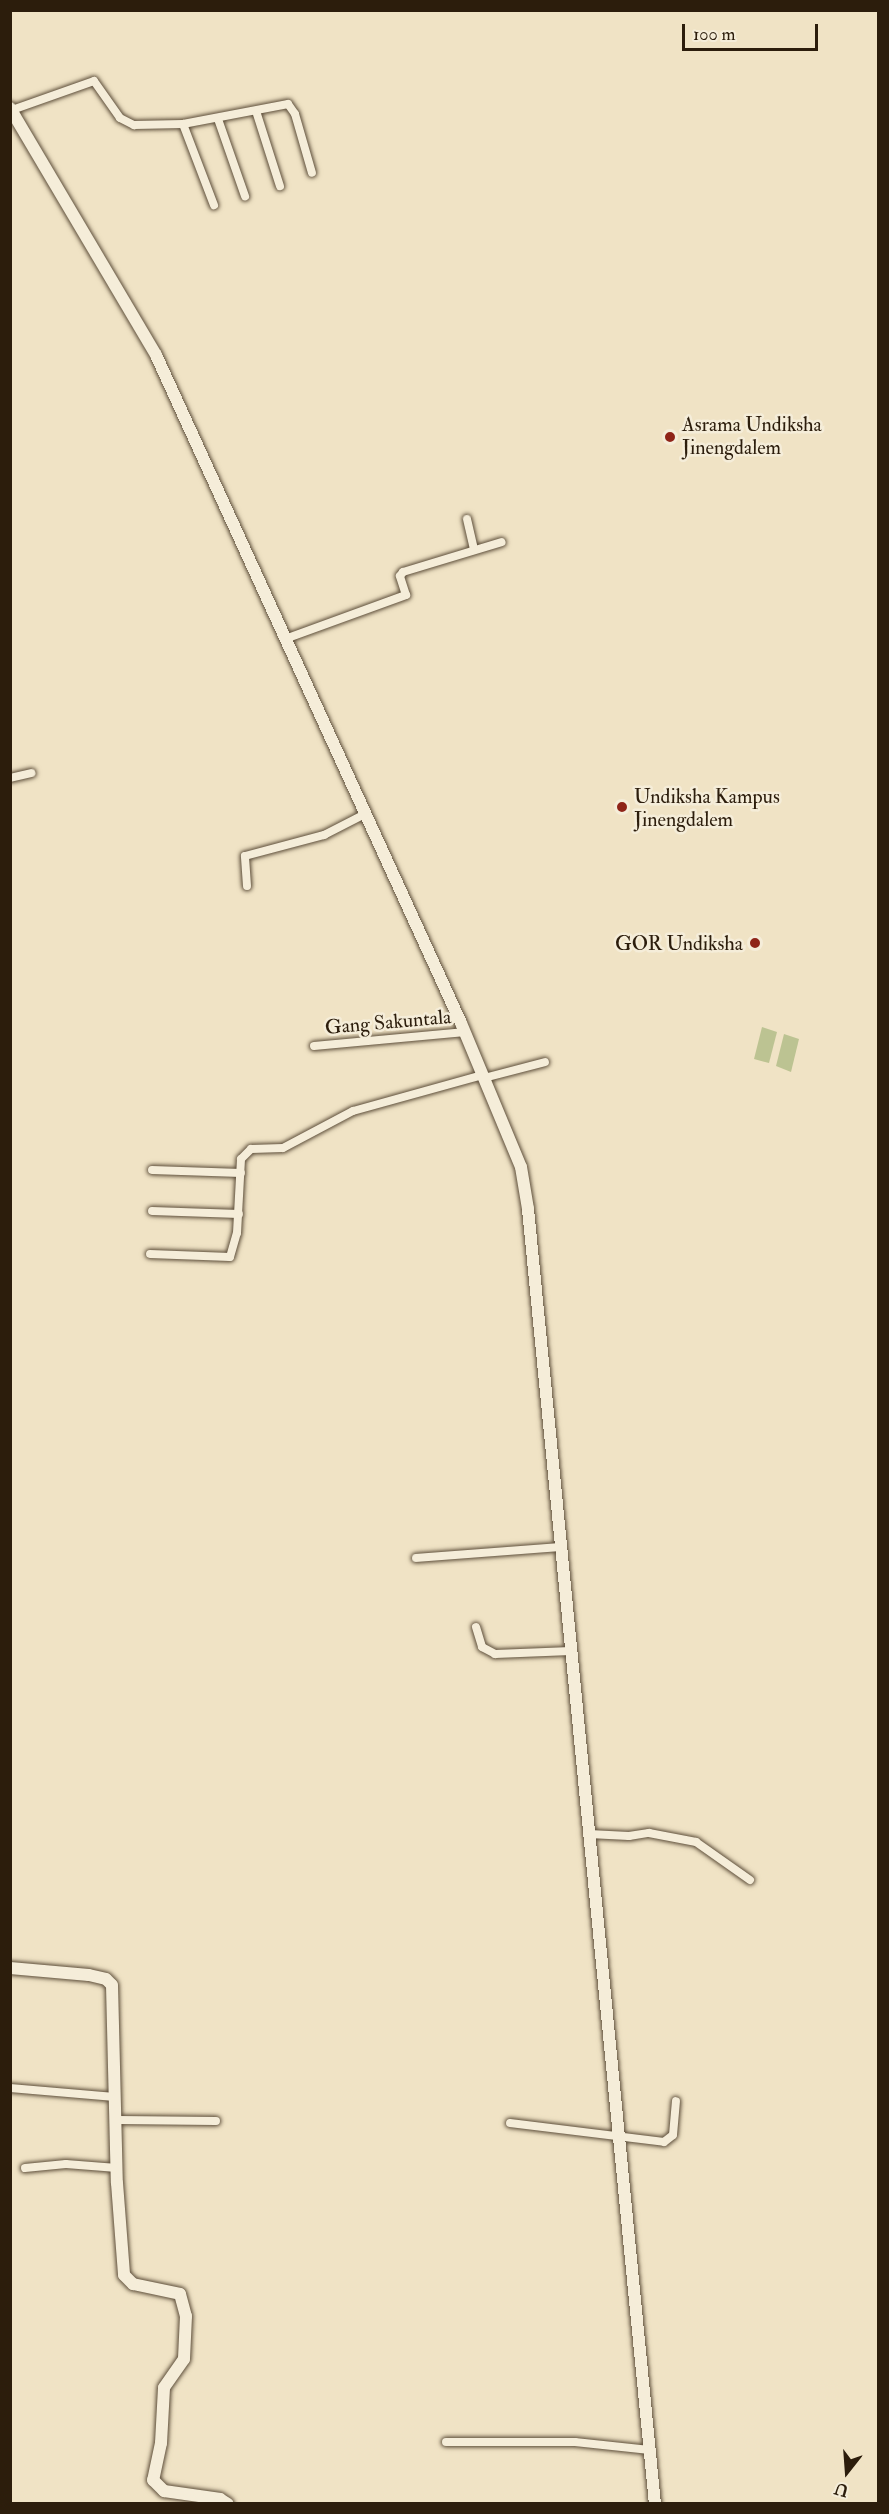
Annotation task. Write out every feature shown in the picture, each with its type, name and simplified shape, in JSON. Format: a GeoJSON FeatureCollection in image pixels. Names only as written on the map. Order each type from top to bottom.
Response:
{"type":"FeatureCollection","features":[{"type":"Feature","properties":{"kind":"street"},"geometry":{"type":"LineString","coordinates":[[312,173],[292,106],[183,124],[126,123],[94,81],[11,109],[156,355],[465,1032],[524,1179],[655,2504]]}},
{"type":"Feature","properties":{"kind":"street"},"geometry":{"type":"LineString","coordinates":[[256,111],[280,186]]}},
{"type":"Feature","properties":{"kind":"street"},"geometry":{"type":"LineString","coordinates":[[218,119],[245,196]]}},
{"type":"Feature","properties":{"kind":"street"},"geometry":{"type":"LineString","coordinates":[[183,124],[214,205]]}},
{"type":"Feature","properties":{"kind":"street"},"geometry":{"type":"LineString","coordinates":[[467,519],[474,549]]}},
{"type":"Feature","properties":{"kind":"street"},"geometry":{"type":"LineString","coordinates":[[285,639],[406,595],[401,573],[502,542]]}},
{"type":"Feature","properties":{"kind":"street"},"geometry":{"type":"LineString","coordinates":[[10,778],[31,773]]}},
{"type":"Feature","properties":{"kind":"street"},"geometry":{"type":"LineString","coordinates":[[247,886],[245,856],[324,835],[365,814]]}},
{"type":"Feature","properties":{"kind":"street","name":"Gang Sakuntala"},"geometry":{"type":"LineString","coordinates":[[314,1046],[465,1032]]}},
{"type":"Feature","properties":{"kind":"street"},"geometry":{"type":"LineString","coordinates":[[150,1254],[230,1257],[239,1214],[241,1159],[251,1149],[295,1144],[354,1111],[545,1062]]}},
{"type":"Feature","properties":{"kind":"street"},"geometry":{"type":"LineString","coordinates":[[152,1170],[241,1173]]}},
{"type":"Feature","properties":{"kind":"street"},"geometry":{"type":"LineString","coordinates":[[152,1211],[239,1214]]}},
{"type":"Feature","properties":{"kind":"street"},"geometry":{"type":"LineString","coordinates":[[416,1558],[560,1547]]}},
{"type":"Feature","properties":{"kind":"street"},"geometry":{"type":"LineString","coordinates":[[476,1627],[482,1647],[495,1654],[571,1651]]}},
{"type":"Feature","properties":{"kind":"street"},"geometry":{"type":"LineString","coordinates":[[589,1833],[625,1836],[649,1833],[696,1842],[750,1880]]}},
{"type":"Feature","properties":{"kind":"street"},"geometry":{"type":"LineString","coordinates":[[10,1968],[89,1975],[111,1983],[116,2039],[117,2168],[124,2275],[133,2284],[180,2294],[186,2316],[184,2359],[164,2388],[161,2444],[153,2480],[164,2491],[220,2499],[228,2504]]}},
{"type":"Feature","properties":{"kind":"street"},"geometry":{"type":"LineString","coordinates":[[10,2088],[115,2097]]}},
{"type":"Feature","properties":{"kind":"street"},"geometry":{"type":"LineString","coordinates":[[510,2123],[618,2139],[669,2141],[676,2101]]}},
{"type":"Feature","properties":{"kind":"street"},"geometry":{"type":"LineString","coordinates":[[118,2120],[216,2121]]}},
{"type":"Feature","properties":{"kind":"street"},"geometry":{"type":"LineString","coordinates":[[26,2168],[66,2164],[117,2168]]}},
{"type":"Feature","properties":{"kind":"street"},"geometry":{"type":"LineString","coordinates":[[446,2442],[575,2442],[650,2450]]}},
{"type":"Feature","properties":{"kind":"green space"},"geometry":{"type":"Polygon","coordinates":[[[762,1027],[777,1032],[769,1063],[754,1059],[762,1027]]]}},
{"type":"Feature","properties":{"kind":"green space"},"geometry":{"type":"Polygon","coordinates":[[[784,1034],[799,1039],[791,1072],[776,1066],[784,1034]]]}},
{"type":"Feature","properties":{"kind":"place","name":"Asrama Undiksha Jinengdalem"},"geometry":{"type":"Point","coordinates":[670,437]}},
{"type":"Feature","properties":{"kind":"place","name":"Undiksha Kampus Jinengdalem"},"geometry":{"type":"Point","coordinates":[622,807]}},
{"type":"Feature","properties":{"kind":"place","name":"GOR Undiksha"},"geometry":{"type":"Point","coordinates":[755,943]}}]}
